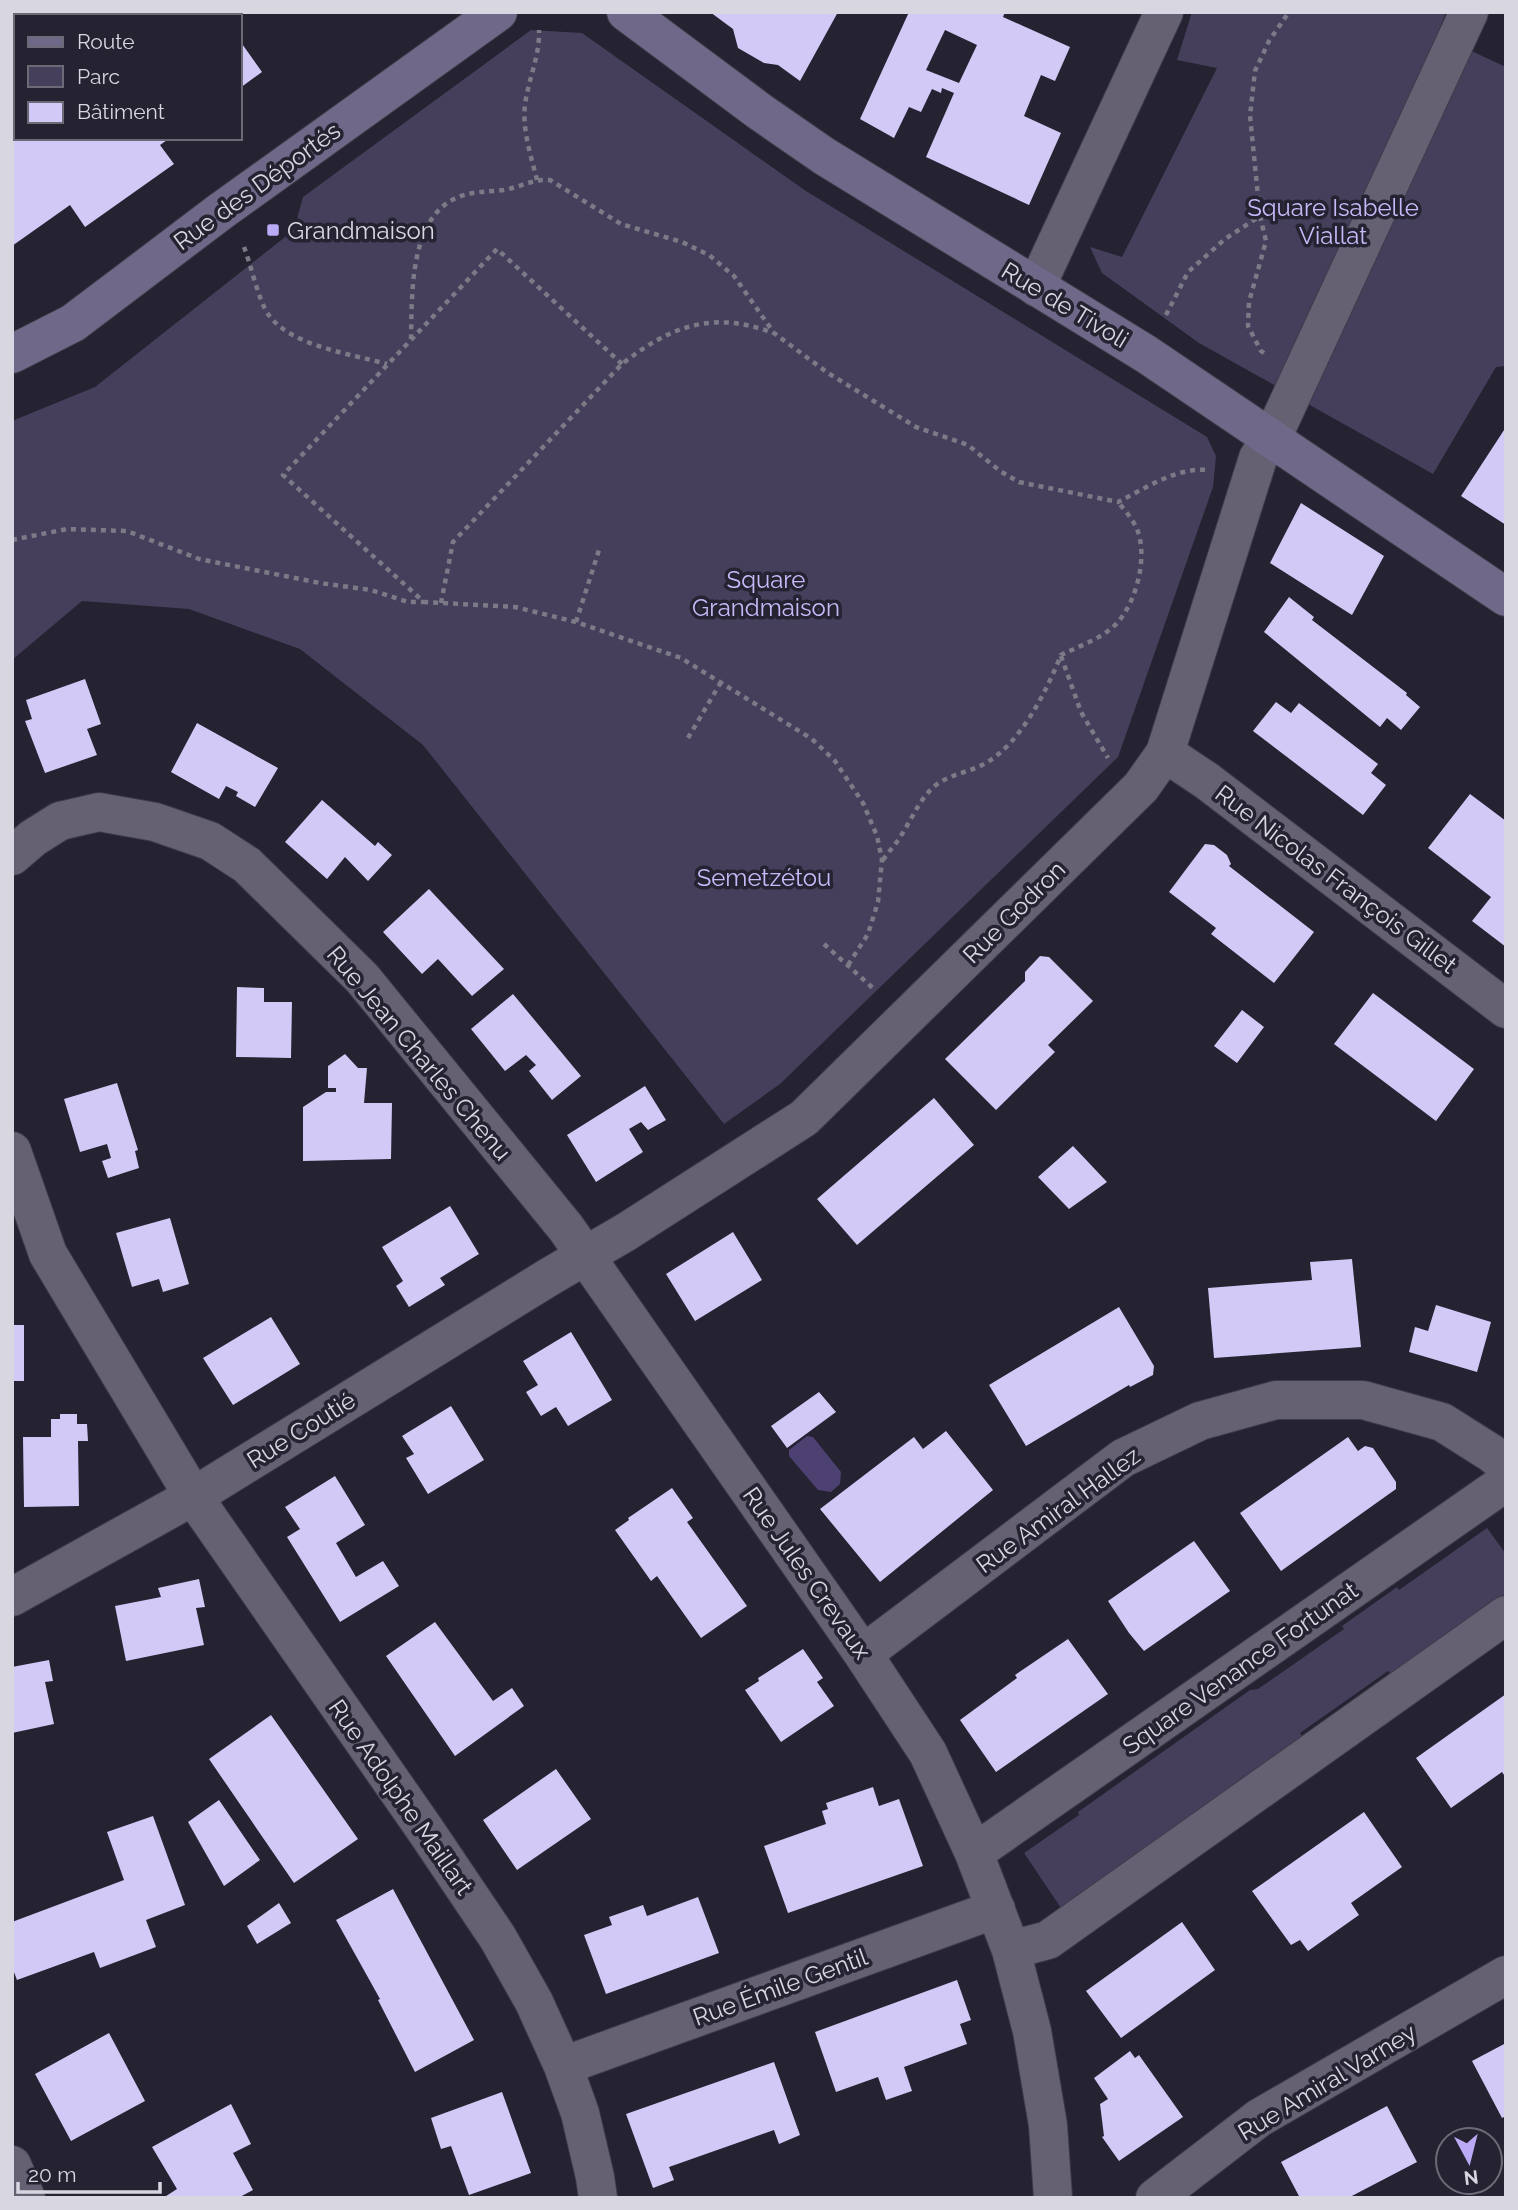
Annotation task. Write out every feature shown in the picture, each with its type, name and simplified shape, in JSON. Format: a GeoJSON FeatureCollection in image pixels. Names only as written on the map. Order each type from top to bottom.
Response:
{"type":"FeatureCollection","features":[{"type":"Feature","properties":{"kind":"street","name":"Rue de Tivoli"},"geometry":{"type":"LineString","coordinates":[[626,12],[824,156],[1146,354],[1506,597]]}},
{"type":"Feature","properties":{"kind":"street"},"geometry":{"type":"LineString","coordinates":[[1036,287],[1164,12]]}},
{"type":"Feature","properties":{"kind":"street","name":"Rue Godron"},"geometry":{"type":"LineString","coordinates":[[585,1256],[804,1118],[1141,787],[1165,752],[1258,458],[1272,438],[1469,12]]}},
{"type":"Feature","properties":{"kind":"street","name":"Rue des Déportés"},"geometry":{"type":"LineString","coordinates":[[12,354],[73,323],[221,211],[515,16]]}},
{"type":"Feature","properties":{"kind":"street","name":"Rue Nicolas François Gillet"},"geometry":{"type":"LineString","coordinates":[[1165,752],[1207,781],[1506,1009]]}},
{"type":"Feature","properties":{"kind":"street","name":"Rue Jean Charles Chenu"},"geometry":{"type":"LineString","coordinates":[[12,856],[33,838],[60,821],[99,812],[155,822],[199,837],[247,865],[362,978],[566,1228],[585,1256]]}},
{"type":"Feature","properties":{"kind":"street"},"geometry":{"type":"LineString","coordinates":[[12,1152],[48,1254],[193,1496]]}},
{"type":"Feature","properties":{"kind":"street","name":"Rue Coutié"},"geometry":{"type":"LineString","coordinates":[[12,1597],[193,1496],[585,1256]]}},
{"type":"Feature","properties":{"kind":"street","name":"Rue Jules Crevaux"},"geometry":{"type":"LineString","coordinates":[[585,1256],[863,1654],[928,1753],[974,1853],[1011,1950],[1034,2045],[1048,2125],[1053,2198]]}},
{"type":"Feature","properties":{"kind":"street","name":"Rue Amiral Hallez"},"geometry":{"type":"LineString","coordinates":[[863,1654],[1124,1458],[1200,1420],[1276,1400],[1363,1400],[1442,1422],[1506,1465]]}},
{"type":"Feature","properties":{"kind":"street","name":"Square Venance Fortunat"},"geometry":{"type":"LineString","coordinates":[[974,1853],[1506,1482]]}},
{"type":"Feature","properties":{"kind":"street","name":"Rue Adolphe Maillart"},"geometry":{"type":"LineString","coordinates":[[193,1496],[498,1938],[534,2002],[564,2066],[580,2113],[598,2198]]}},
{"type":"Feature","properties":{"kind":"street"},"geometry":{"type":"LineString","coordinates":[[1011,1950],[1048,1940],[1506,1615]]}},
{"type":"Feature","properties":{"kind":"street","name":"Rue Émile Gentil"},"geometry":{"type":"LineString","coordinates":[[564,2066],[996,1909]]}},
{"type":"Feature","properties":{"kind":"street","name":"Rue Amiral Varney"},"geometry":{"type":"LineString","coordinates":[[1155,2198],[1259,2118],[1506,1975]]}},
{"type":"Feature","properties":{"kind":"street"},"geometry":{"type":"LineString","coordinates":[[12,2165],[26,2198]]}},
{"type":"Feature","properties":{"kind":"path"},"geometry":{"type":"LineString","coordinates":[[1289,12],[1269,41],[1255,71],[1250,116],[1260,216],[1266,241],[1248,302],[1248,326],[1261,351],[1300,378]]}},
{"type":"Feature","properties":{"kind":"path"},"geometry":{"type":"LineString","coordinates":[[515,16],[538,29],[539,43],[525,105],[525,123],[537,180]]}},
{"type":"Feature","properties":{"kind":"path"},"geometry":{"type":"LineString","coordinates":[[411,340],[412,291],[418,252],[426,228],[435,215],[444,204],[458,197],[516,188],[537,180],[550,180],[566,188],[621,223],[682,242],[709,255],[734,276],[774,333]]}},
{"type":"Feature","properties":{"kind":"path"},"geometry":{"type":"LineString","coordinates":[[221,211],[243,247],[268,313],[283,329],[308,342],[387,364]]}},
{"type":"Feature","properties":{"kind":"path"},"geometry":{"type":"LineString","coordinates":[[1146,354],[1188,272],[1225,239],[1260,216]]}},
{"type":"Feature","properties":{"kind":"path"},"geometry":{"type":"LineString","coordinates":[[424,602],[284,475],[496,249],[622,364]]}},
{"type":"Feature","properties":{"kind":"path"},"geometry":{"type":"LineString","coordinates":[[441,603],[453,542],[622,364],[645,345],[697,323],[752,324],[774,333],[828,373],[916,427],[968,445],[1000,471],[1019,482],[1118,502],[1161,479],[1202,470],[1222,472],[1250,483]]}},
{"type":"Feature","properties":{"kind":"path"},"geometry":{"type":"LineString","coordinates":[[882,860],[901,836],[920,802],[935,786],[953,775],[994,758],[1024,726],[1048,687],[1061,655],[1098,637],[1117,623],[1132,601],[1142,548],[1137,527],[1118,502]]}},
{"type":"Feature","properties":{"kind":"path"},"geometry":{"type":"LineString","coordinates":[[12,540],[67,529],[127,531],[199,558],[320,583],[371,590],[408,602],[515,607],[576,622],[681,658],[812,739],[835,761],[863,803],[877,836],[882,860],[878,902],[868,934],[848,965]]}},
{"type":"Feature","properties":{"kind":"path"},"geometry":{"type":"LineString","coordinates":[[576,622],[599,550]]}},
{"type":"Feature","properties":{"kind":"path"},"geometry":{"type":"LineString","coordinates":[[1061,655],[1081,712],[1110,761],[1141,787]]}},
{"type":"Feature","properties":{"kind":"path"},"geometry":{"type":"LineString","coordinates":[[688,738],[722,681]]}},
{"type":"Feature","properties":{"kind":"path"},"geometry":{"type":"LineString","coordinates":[[824,944],[906,1019]]}},
{"type":"Feature","properties":{"kind":"green space","name":"Square Isabelle Viallat"},"geometry":{"type":"Polygon","coordinates":[[[1192,12],[1446,12],[1437,35],[1506,67],[1506,366],[1496,367],[1433,474],[1199,343],[1102,273],[1090,247],[1122,257],[1217,68],[1177,60],[1192,12]]]}},
{"type":"Feature","properties":{"kind":"green space","name":"Square Grandmaison"},"geometry":{"type":"Polygon","coordinates":[[[531,30],[582,33],[806,191],[1207,437],[1216,456],[1213,487],[1118,757],[780,1084],[724,1124],[423,745],[300,649],[189,609],[82,601],[12,660],[12,421],[95,387],[294,230],[303,197],[531,30]]]}},
{"type":"Feature","properties":{"kind":"green space"},"geometry":{"type":"Polygon","coordinates":[[[1487,1528],[1506,1554],[1506,1593],[1391,1674],[1388,1671],[1300,1733],[1302,1736],[1061,1908],[1024,1853],[1250,1690],[1258,1689],[1344,1629],[1342,1626],[1397,1587],[1399,1590],[1487,1528]]]}},
{"type":"Feature","properties":{"kind":"shaded area"},"geometry":{"type":"Polygon","coordinates":[[[807,1436],[813,1437],[841,1472],[840,1484],[831,1492],[818,1490],[789,1456],[789,1450],[807,1436]]]}},
{"type":"Feature","properties":{"kind":"building"},"geometry":{"type":"Polygon","coordinates":[[[219,12],[221,14],[144,14],[219,12]]]}},
{"type":"Feature","properties":{"kind":"building"},"geometry":{"type":"Polygon","coordinates":[[[710,12],[838,12],[800,81],[778,65],[764,63],[738,48],[733,29],[710,12]]]}},
{"type":"Feature","properties":{"kind":"building"},"geometry":{"type":"Polygon","coordinates":[[[909,12],[1005,12],[1003,17],[1070,47],[1055,81],[1041,75],[1024,116],[1061,133],[1029,205],[926,157],[954,93],[942,88],[941,93],[932,89],[921,112],[909,107],[894,138],[860,119],[909,12]],[[945,30],[926,70],[959,83],[977,45],[945,30]]]}},
{"type":"Feature","properties":{"kind":"building"},"geometry":{"type":"Polygon","coordinates":[[[242,44],[262,72],[242,87],[242,44]]]}},
{"type":"Feature","properties":{"kind":"building"},"geometry":{"type":"Polygon","coordinates":[[[14,82],[14,140],[167,140],[160,145],[174,164],[85,227],[70,205],[12,246],[14,82]]]}},
{"type":"Feature","properties":{"kind":"building"},"geometry":{"type":"Polygon","coordinates":[[[1506,427],[1506,525],[1461,496],[1506,427]]]}},
{"type":"Feature","properties":{"kind":"building"},"geometry":{"type":"Polygon","coordinates":[[[1301,503],[1384,556],[1352,615],[1270,563],[1301,503]]]}},
{"type":"Feature","properties":{"kind":"building"},"geometry":{"type":"Polygon","coordinates":[[[1289,597],[1314,617],[1312,620],[1407,693],[1420,707],[1401,730],[1387,718],[1380,727],[1264,632],[1289,597]]]}},
{"type":"Feature","properties":{"kind":"building"},"geometry":{"type":"Polygon","coordinates":[[[85,679],[101,724],[87,729],[97,755],[45,773],[25,721],[32,719],[26,700],[85,679]]]}},
{"type":"Feature","properties":{"kind":"building"},"geometry":{"type":"Polygon","coordinates":[[[1276,702],[1291,713],[1299,703],[1378,764],[1371,773],[1386,785],[1363,815],[1253,731],[1276,702]]]}},
{"type":"Feature","properties":{"kind":"building"},"geometry":{"type":"Polygon","coordinates":[[[197,723],[278,768],[255,807],[236,796],[238,792],[226,786],[219,799],[171,772],[197,723]]]}},
{"type":"Feature","properties":{"kind":"building"},"geometry":{"type":"Polygon","coordinates":[[[1470,794],[1506,821],[1506,947],[1472,921],[1491,897],[1428,848],[1470,794]]]}},
{"type":"Feature","properties":{"kind":"building"},"geometry":{"type":"Polygon","coordinates":[[[322,800],[375,846],[378,842],[392,855],[368,881],[345,857],[327,879],[285,842],[322,800]]]}},
{"type":"Feature","properties":{"kind":"building"},"geometry":{"type":"Polygon","coordinates":[[[1205,844],[1214,845],[1227,855],[1231,864],[1229,866],[1314,932],[1274,983],[1211,934],[1216,928],[1169,892],[1205,844]]]}},
{"type":"Feature","properties":{"kind":"building"},"geometry":{"type":"Polygon","coordinates":[[[429,889],[504,969],[472,996],[438,959],[422,974],[383,932],[429,889]]]}},
{"type":"Feature","properties":{"kind":"building"},"geometry":{"type":"Polygon","coordinates":[[[1040,956],[1049,957],[1093,1001],[1048,1045],[1055,1052],[996,1110],[945,1059],[1025,981],[1025,972],[1040,956]]]}},
{"type":"Feature","properties":{"kind":"building"},"geometry":{"type":"Polygon","coordinates":[[[237,987],[264,988],[264,1002],[292,1002],[291,1058],[236,1057],[237,987]]]}},
{"type":"Feature","properties":{"kind":"building"},"geometry":{"type":"Polygon","coordinates":[[[1373,993],[1474,1069],[1436,1121],[1334,1044],[1373,993]]]}},
{"type":"Feature","properties":{"kind":"building"},"geometry":{"type":"Polygon","coordinates":[[[513,994],[581,1076],[552,1100],[529,1071],[536,1065],[526,1055],[505,1071],[471,1029],[513,994]]]}},
{"type":"Feature","properties":{"kind":"building"},"geometry":{"type":"Polygon","coordinates":[[[1242,1010],[1264,1027],[1237,1063],[1214,1046],[1242,1010]]]}},
{"type":"Feature","properties":{"kind":"building"},"geometry":{"type":"Polygon","coordinates":[[[345,1054],[358,1068],[367,1068],[364,1103],[392,1103],[391,1159],[303,1161],[303,1107],[326,1092],[336,1092],[336,1088],[328,1088],[328,1066],[345,1054]]]}},
{"type":"Feature","properties":{"kind":"building"},"geometry":{"type":"Polygon","coordinates":[[[117,1083],[138,1150],[135,1151],[139,1168],[108,1178],[102,1161],[111,1158],[107,1144],[80,1152],[64,1099],[117,1083]]]}},
{"type":"Feature","properties":{"kind":"building"},"geometry":{"type":"Polygon","coordinates":[[[645,1086],[666,1120],[648,1130],[641,1122],[629,1129],[643,1152],[596,1182],[567,1135],[645,1086]]]}},
{"type":"Feature","properties":{"kind":"building"},"geometry":{"type":"Polygon","coordinates":[[[934,1098],[974,1145],[857,1245],[817,1199],[934,1098]]]}},
{"type":"Feature","properties":{"kind":"building"},"geometry":{"type":"Polygon","coordinates":[[[1073,1146],[1107,1182],[1069,1209],[1038,1177],[1073,1146]]]}},
{"type":"Feature","properties":{"kind":"building"},"geometry":{"type":"Polygon","coordinates":[[[450,1206],[479,1254],[440,1278],[445,1285],[409,1307],[396,1286],[403,1281],[382,1247],[450,1206]]]}},
{"type":"Feature","properties":{"kind":"building"},"geometry":{"type":"Polygon","coordinates":[[[170,1218],[189,1284],[163,1292],[159,1279],[132,1287],[116,1233],[170,1218]]]}},
{"type":"Feature","properties":{"kind":"building"},"geometry":{"type":"Polygon","coordinates":[[[733,1232],[762,1280],[695,1321],[666,1274],[733,1232]]]}},
{"type":"Feature","properties":{"kind":"building"},"geometry":{"type":"Polygon","coordinates":[[[1352,1259],[1361,1347],[1214,1358],[1208,1288],[1312,1280],[1310,1262],[1352,1259]]]}},
{"type":"Feature","properties":{"kind":"building"},"geometry":{"type":"Polygon","coordinates":[[[1436,1305],[1491,1322],[1477,1372],[1409,1352],[1415,1327],[1428,1331],[1436,1305]]]}},
{"type":"Feature","properties":{"kind":"building"},"geometry":{"type":"Polygon","coordinates":[[[1119,1307],[1154,1366],[1153,1375],[1130,1387],[1129,1385],[1026,1446],[989,1385],[1119,1307]]]}},
{"type":"Feature","properties":{"kind":"building"},"geometry":{"type":"Polygon","coordinates":[[[271,1317],[300,1364],[233,1405],[203,1358],[271,1317]]]}},
{"type":"Feature","properties":{"kind":"building"},"geometry":{"type":"Polygon","coordinates":[[[12,1325],[24,1325],[24,1381],[12,1381],[12,1325]]]}},
{"type":"Feature","properties":{"kind":"building"},"geometry":{"type":"Polygon","coordinates":[[[571,1332],[612,1400],[568,1426],[556,1407],[541,1416],[526,1392],[538,1385],[523,1361],[571,1332]]]}},
{"type":"Feature","properties":{"kind":"building"},"geometry":{"type":"Polygon","coordinates":[[[819,1392],[836,1412],[787,1448],[771,1426],[819,1392]]]}},
{"type":"Feature","properties":{"kind":"building"},"geometry":{"type":"Polygon","coordinates":[[[451,1406],[484,1460],[428,1494],[406,1458],[414,1454],[402,1436],[451,1406]]]}},
{"type":"Feature","properties":{"kind":"building"},"geometry":{"type":"Polygon","coordinates":[[[60,1414],[77,1414],[77,1424],[87,1424],[88,1441],[78,1441],[79,1506],[24,1507],[23,1437],[51,1437],[51,1419],[60,1419],[60,1414]]]}},
{"type":"Feature","properties":{"kind":"building"},"geometry":{"type":"Polygon","coordinates":[[[946,1431],[993,1490],[880,1582],[820,1509],[914,1437],[923,1449],[946,1431]]]}},
{"type":"Feature","properties":{"kind":"building"},"geometry":{"type":"Polygon","coordinates":[[[1348,1437],[1358,1451],[1365,1446],[1373,1448],[1396,1482],[1396,1489],[1281,1571],[1240,1513],[1348,1437]]]}},
{"type":"Feature","properties":{"kind":"building"},"geometry":{"type":"Polygon","coordinates":[[[335,1476],[365,1525],[336,1543],[356,1577],[383,1561],[399,1586],[340,1622],[287,1537],[300,1529],[285,1507],[335,1476]]]}},
{"type":"Feature","properties":{"kind":"building"},"geometry":{"type":"Polygon","coordinates":[[[672,1488],[693,1518],[687,1522],[747,1606],[701,1638],[657,1576],[651,1581],[615,1530],[672,1488]]]}},
{"type":"Feature","properties":{"kind":"building"},"geometry":{"type":"Polygon","coordinates":[[[1194,1541],[1230,1591],[1144,1651],[1108,1601],[1194,1541]]]}},
{"type":"Feature","properties":{"kind":"building"},"geometry":{"type":"Polygon","coordinates":[[[199,1579],[205,1607],[196,1608],[204,1645],[126,1661],[115,1606],[161,1597],[158,1588],[199,1579]]]}},
{"type":"Feature","properties":{"kind":"building"},"geometry":{"type":"Polygon","coordinates":[[[435,1622],[493,1701],[512,1688],[524,1706],[455,1756],[386,1656],[435,1622]]]}},
{"type":"Feature","properties":{"kind":"building"},"geometry":{"type":"Polygon","coordinates":[[[1068,1639],[1108,1694],[996,1772],[960,1720],[1017,1678],[1015,1675],[1068,1639]]]}},
{"type":"Feature","properties":{"kind":"building"},"geometry":{"type":"Polygon","coordinates":[[[803,1649],[823,1678],[817,1682],[834,1706],[781,1742],[745,1690],[759,1681],[758,1678],[803,1649]]]}},
{"type":"Feature","properties":{"kind":"building"},"geometry":{"type":"Polygon","coordinates":[[[49,1660],[53,1681],[45,1682],[54,1724],[12,1733],[12,1667],[49,1660]]]}},
{"type":"Feature","properties":{"kind":"building"},"geometry":{"type":"Polygon","coordinates":[[[1506,1694],[1506,1778],[1502,1772],[1451,1808],[1416,1758],[1506,1694]]]}},
{"type":"Feature","properties":{"kind":"building"},"geometry":{"type":"Polygon","coordinates":[[[271,1715],[358,1839],[294,1883],[209,1759],[271,1715]]]}},
{"type":"Feature","properties":{"kind":"building"},"geometry":{"type":"Polygon","coordinates":[[[556,1769],[591,1819],[517,1870],[483,1820],[556,1769]]]}},
{"type":"Feature","properties":{"kind":"building"},"geometry":{"type":"Polygon","coordinates":[[[873,1787],[879,1806],[899,1799],[923,1866],[788,1913],[764,1846],[826,1824],[822,1811],[828,1809],[826,1803],[873,1787]]]}},
{"type":"Feature","properties":{"kind":"building"},"geometry":{"type":"Polygon","coordinates":[[[219,1800],[260,1860],[224,1886],[188,1822],[219,1800]]]}},
{"type":"Feature","properties":{"kind":"building"},"geometry":{"type":"Polygon","coordinates":[[[1364,1812],[1402,1867],[1351,1903],[1359,1915],[1308,1951],[1300,1940],[1291,1945],[1252,1891],[1364,1812]]]}},
{"type":"Feature","properties":{"kind":"building"},"geometry":{"type":"Polygon","coordinates":[[[153,1816],[185,1905],[146,1920],[156,1947],[100,1968],[94,1952],[17,1980],[12,1967],[12,1922],[124,1880],[107,1832],[153,1816]]]}},
{"type":"Feature","properties":{"kind":"building"},"geometry":{"type":"Polygon","coordinates":[[[393,1889],[474,2040],[415,2072],[378,2000],[380,1999],[336,1920],[393,1889]]]}},
{"type":"Feature","properties":{"kind":"building"},"geometry":{"type":"Polygon","coordinates":[[[698,1897],[719,1953],[606,1994],[584,1935],[612,1925],[609,1917],[643,1905],[647,1916],[698,1897]]]}},
{"type":"Feature","properties":{"kind":"building"},"geometry":{"type":"Polygon","coordinates":[[[279,1903],[291,1923],[257,1944],[247,1926],[279,1903]]]}},
{"type":"Feature","properties":{"kind":"building"},"geometry":{"type":"Polygon","coordinates":[[[1182,1922],[1215,1970],[1121,2038],[1086,1991],[1182,1922]]]}},
{"type":"Feature","properties":{"kind":"building"},"geometry":{"type":"Polygon","coordinates":[[[957,1980],[971,2020],[960,2024],[967,2044],[904,2067],[912,2091],[886,2100],[878,2077],[836,2092],[815,2032],[957,1980]]]}},
{"type":"Feature","properties":{"kind":"building"},"geometry":{"type":"Polygon","coordinates":[[[109,2033],[145,2101],[71,2141],[35,2074],[109,2033]]]}},
{"type":"Feature","properties":{"kind":"building"},"geometry":{"type":"Polygon","coordinates":[[[1506,2043],[1506,2116],[1502,2118],[1472,2061],[1506,2043]]]}},
{"type":"Feature","properties":{"kind":"building"},"geometry":{"type":"Polygon","coordinates":[[[1130,2051],[1135,2058],[1139,2055],[1183,2117],[1119,2161],[1102,2137],[1100,2104],[1108,2099],[1094,2078],[1130,2051]]]}},
{"type":"Feature","properties":{"kind":"building"},"geometry":{"type":"Polygon","coordinates":[[[774,2062],[800,2135],[779,2144],[774,2130],[669,2167],[674,2180],[653,2188],[626,2114],[774,2062]]]}},
{"type":"Feature","properties":{"kind":"building"},"geometry":{"type":"Polygon","coordinates":[[[502,2092],[531,2173],[469,2195],[451,2146],[441,2149],[431,2118],[502,2092]]]}},
{"type":"Feature","properties":{"kind":"building"},"geometry":{"type":"Polygon","coordinates":[[[231,2104],[251,2144],[233,2153],[253,2190],[238,2198],[163,2198],[177,2189],[152,2147],[231,2104]]]}},
{"type":"Feature","properties":{"kind":"building"},"geometry":{"type":"Polygon","coordinates":[[[1387,2106],[1417,2162],[1348,2198],[1300,2198],[1281,2162],[1387,2106]]]}},
{"type":"Feature","properties":{"kind":"place","name":"Grandmaison"},"geometry":{"type":"Point","coordinates":[273,230]}},
{"type":"Feature","properties":{"kind":"park label","name":"Semetzétou"},"geometry":{"type":"Point","coordinates":[764,877]}}]}
